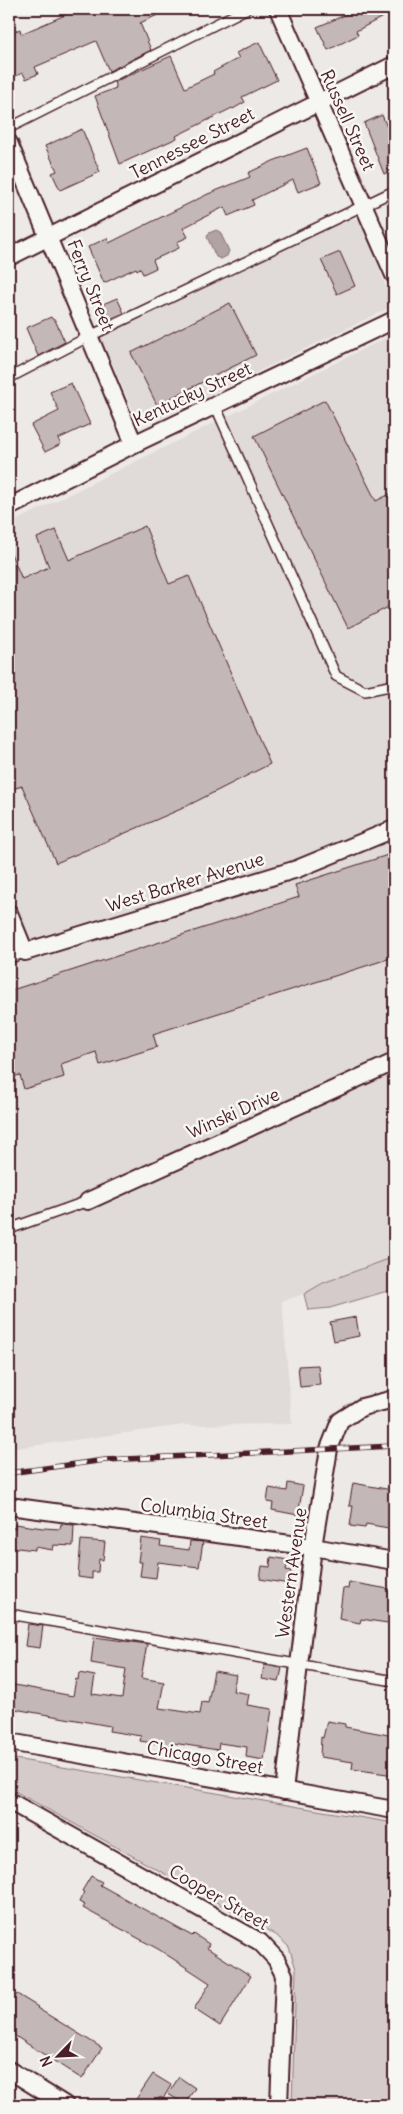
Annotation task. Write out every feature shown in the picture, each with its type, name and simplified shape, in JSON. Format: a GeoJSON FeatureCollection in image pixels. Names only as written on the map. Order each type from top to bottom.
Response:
{"type":"FeatureCollection","features":[{"type":"Feature","properties":{"kind":"street","name":"Russell Street"},"geometry":{"type":"LineString","coordinates":[[278,9],[394,275]]}},
{"type":"Feature","properties":{"kind":"street","name":"Tennessee Street"},"geometry":{"type":"LineString","coordinates":[[9,257],[394,65]]}},
{"type":"Feature","properties":{"kind":"street","name":"Ferry Street"},"geometry":{"type":"LineString","coordinates":[[9,143],[134,444]]}},
{"type":"Feature","properties":{"kind":"street","name":"Kentucky Street"},"geometry":{"type":"LineString","coordinates":[[9,507],[134,444],[394,320]]}},
{"type":"Feature","properties":{"kind":"street","name":"West Barker Avenue"},"geometry":{"type":"LineString","coordinates":[[25,952],[297,869],[394,829]]}},
{"type":"Feature","properties":{"kind":"street"},"geometry":{"type":"LineString","coordinates":[[9,913],[25,952]]}},
{"type":"Feature","properties":{"kind":"street","name":"Winski Drive"},"geometry":{"type":"LineString","coordinates":[[88,1201],[394,1062]]}},
{"type":"Feature","properties":{"kind":"street","name":"Western Avenue"},"geometry":{"type":"LineString","coordinates":[[284,1791],[313,1547],[329,1449],[340,1421],[362,1407],[394,1399]]}},
{"type":"Feature","properties":{"kind":"street","name":"Columbia Street"},"geometry":{"type":"LineString","coordinates":[[9,1506],[313,1547],[394,1561]]}},
{"type":"Feature","properties":{"kind":"street","name":"Chicago Street"},"geometry":{"type":"LineString","coordinates":[[9,1742],[394,1810]]}},
{"type":"Feature","properties":{"kind":"street","name":"Cooper Street"},"geometry":{"type":"LineString","coordinates":[[9,1802],[260,1942],[276,1959],[284,1975],[279,2105]]}},
{"type":"Feature","properties":{"kind":"street"},"geometry":{"type":"LineString","coordinates":[[9,2070],[65,2105]]}},
{"type":"Feature","properties":{"kind":"lane"},"geometry":{"type":"LineString","coordinates":[[9,128],[232,18],[246,9]]}},
{"type":"Feature","properties":{"kind":"lane"},"geometry":{"type":"LineString","coordinates":[[9,378],[90,336],[394,190]]}},
{"type":"Feature","properties":{"kind":"lane"},"geometry":{"type":"LineString","coordinates":[[215,405],[336,676],[365,691],[394,685]]}},
{"type":"Feature","properties":{"kind":"lane"},"geometry":{"type":"LineString","coordinates":[[9,959],[25,952]]}},
{"type":"Feature","properties":{"kind":"lane"},"geometry":{"type":"LineString","coordinates":[[9,1229],[88,1201]]}},
{"type":"Feature","properties":{"kind":"lane"},"geometry":{"type":"LineString","coordinates":[[9,1614],[394,1681]]}},
{"type":"Feature","properties":{"kind":"shaded area"},"geometry":{"type":"Polygon","coordinates":[[[346,210],[350,219],[358,219],[363,225],[393,306],[162,418],[147,422],[135,414],[97,331],[346,210]]]}},
{"type":"Feature","properties":{"kind":"shaded area"},"geometry":{"type":"Polygon","coordinates":[[[216,230],[220,232],[229,251],[227,256],[221,259],[216,257],[207,237],[209,233],[216,230]]]}},
{"type":"Feature","properties":{"kind":"shaded area"},"geometry":{"type":"Polygon","coordinates":[[[394,334],[394,1264],[282,1301],[292,1424],[183,1425],[9,1449],[9,524],[394,334]]]}},
{"type":"Feature","properties":{"kind":"shaded area"},"geometry":{"type":"Polygon","coordinates":[[[394,1257],[394,1289],[330,1308],[308,1310],[304,1294],[323,1283],[394,1257]]]}},
{"type":"Feature","properties":{"kind":"shaded area"},"geometry":{"type":"Polygon","coordinates":[[[9,1758],[394,1823],[394,2105],[292,2105],[296,1969],[289,1947],[276,1935],[9,1788],[9,1758]]]}},
{"type":"Feature","properties":{"kind":"building"},"geometry":{"type":"Polygon","coordinates":[[[79,9],[171,9],[140,23],[151,50],[109,71],[96,41],[35,67],[38,74],[26,79],[23,73],[13,77],[9,66],[9,34],[20,29],[21,34],[79,9]]]}},
{"type":"Feature","properties":{"kind":"building"},"geometry":{"type":"Polygon","coordinates":[[[359,9],[394,9],[394,11],[356,31],[358,35],[328,50],[317,27],[359,9]]]}},
{"type":"Feature","properties":{"kind":"building"},"geometry":{"type":"Polygon","coordinates":[[[259,42],[277,80],[242,97],[245,102],[233,109],[176,136],[177,138],[120,164],[95,96],[116,88],[114,82],[171,56],[185,88],[214,74],[213,72],[239,58],[236,53],[259,42]]]}},
{"type":"Feature","properties":{"kind":"building"},"geometry":{"type":"Polygon","coordinates":[[[382,115],[394,144],[394,170],[384,174],[364,123],[382,115]]]}},
{"type":"Feature","properties":{"kind":"building"},"geometry":{"type":"Polygon","coordinates":[[[82,129],[100,172],[60,190],[52,173],[57,171],[45,146],[82,129]]]}},
{"type":"Feature","properties":{"kind":"building"},"geometry":{"type":"Polygon","coordinates":[[[307,148],[321,183],[298,192],[293,180],[252,200],[254,205],[228,216],[224,207],[183,228],[188,237],[177,242],[179,248],[153,260],[156,268],[143,274],[140,268],[137,270],[136,268],[104,283],[88,247],[107,238],[109,243],[208,194],[250,177],[248,173],[273,161],[307,148]]]}},
{"type":"Feature","properties":{"kind":"building"},"geometry":{"type":"Polygon","coordinates":[[[340,252],[355,286],[337,294],[321,260],[340,252]]]}},
{"type":"Feature","properties":{"kind":"building"},"geometry":{"type":"Polygon","coordinates":[[[117,298],[124,313],[110,319],[103,304],[117,298]]]}},
{"type":"Feature","properties":{"kind":"building"},"geometry":{"type":"Polygon","coordinates":[[[230,303],[256,355],[157,405],[131,353],[230,303]]]}},
{"type":"Feature","properties":{"kind":"building"},"geometry":{"type":"Polygon","coordinates":[[[51,317],[55,320],[65,342],[38,356],[26,328],[51,317]]]}},
{"type":"Feature","properties":{"kind":"building"},"geometry":{"type":"Polygon","coordinates":[[[71,383],[90,424],[58,439],[61,444],[45,452],[31,425],[59,411],[50,392],[71,383]]]}},
{"type":"Feature","properties":{"kind":"building"},"geometry":{"type":"Polygon","coordinates":[[[325,400],[376,501],[394,492],[394,604],[348,628],[254,436],[325,400]]]}},
{"type":"Feature","properties":{"kind":"building"},"geometry":{"type":"Polygon","coordinates":[[[145,526],[169,584],[189,576],[270,764],[181,809],[56,863],[22,786],[9,790],[9,549],[22,579],[49,567],[37,538],[56,530],[69,560],[145,526]]]}},
{"type":"Feature","properties":{"kind":"building"},"geometry":{"type":"Polygon","coordinates":[[[394,853],[394,957],[153,1034],[157,1047],[100,1065],[96,1052],[61,1064],[64,1077],[24,1089],[20,1075],[9,1078],[9,991],[299,897],[295,885],[394,853]]]}},
{"type":"Feature","properties":{"kind":"building"},"geometry":{"type":"Polygon","coordinates":[[[356,1317],[359,1336],[334,1341],[330,1322],[356,1317]]]}},
{"type":"Feature","properties":{"kind":"building"},"geometry":{"type":"Polygon","coordinates":[[[318,1365],[320,1385],[300,1387],[298,1366],[318,1365]]]}},
{"type":"Feature","properties":{"kind":"building"},"geometry":{"type":"Polygon","coordinates":[[[288,1483],[303,1486],[298,1515],[272,1510],[273,1503],[267,1502],[269,1488],[287,1491],[288,1483]]]}},
{"type":"Feature","properties":{"kind":"building"},"geometry":{"type":"Polygon","coordinates":[[[353,1483],[392,1490],[391,1495],[394,1495],[394,1529],[366,1524],[365,1528],[350,1526],[353,1506],[349,1506],[353,1483]]]}},
{"type":"Feature","properties":{"kind":"building"},"geometry":{"type":"Polygon","coordinates":[[[15,1524],[60,1529],[61,1524],[74,1525],[73,1546],[54,1545],[53,1550],[35,1547],[35,1550],[9,1547],[9,1528],[15,1528],[15,1524]]]}},
{"type":"Feature","properties":{"kind":"building"},"geometry":{"type":"Polygon","coordinates":[[[141,1538],[161,1541],[160,1546],[189,1550],[190,1541],[203,1542],[199,1567],[158,1562],[156,1578],[140,1576],[142,1562],[138,1562],[141,1538]]]}},
{"type":"Feature","properties":{"kind":"building"},"geometry":{"type":"Polygon","coordinates":[[[81,1540],[105,1542],[103,1560],[99,1559],[98,1572],[92,1572],[92,1579],[78,1577],[81,1540]]]}},
{"type":"Feature","properties":{"kind":"building"},"geometry":{"type":"Polygon","coordinates":[[[271,1557],[288,1560],[286,1570],[291,1571],[289,1584],[260,1579],[262,1566],[270,1567],[271,1557]]]}},
{"type":"Feature","properties":{"kind":"building"},"geometry":{"type":"Polygon","coordinates":[[[349,1582],[394,1590],[394,1624],[361,1619],[360,1623],[339,1619],[343,1588],[348,1589],[349,1582]]]}},
{"type":"Feature","properties":{"kind":"building"},"geometry":{"type":"Polygon","coordinates":[[[28,1624],[43,1626],[40,1648],[25,1646],[28,1624]]]}},
{"type":"Feature","properties":{"kind":"building"},"geometry":{"type":"Polygon","coordinates":[[[94,1637],[147,1644],[141,1678],[164,1682],[159,1708],[200,1714],[202,1702],[208,1703],[214,1671],[236,1675],[233,1691],[249,1694],[247,1705],[272,1709],[264,1760],[246,1757],[247,1747],[219,1743],[218,1750],[173,1743],[172,1746],[140,1741],[141,1736],[109,1731],[110,1726],[9,1708],[9,1684],[73,1696],[79,1673],[95,1676],[92,1694],[122,1698],[126,1669],[91,1663],[94,1637]]]}},
{"type":"Feature","properties":{"kind":"building"},"geometry":{"type":"Polygon","coordinates":[[[264,1665],[282,1668],[279,1682],[262,1679],[264,1665]]]}},
{"type":"Feature","properties":{"kind":"building"},"geometry":{"type":"Polygon","coordinates":[[[327,1721],[345,1724],[345,1727],[394,1736],[394,1775],[352,1769],[353,1762],[320,1757],[321,1737],[323,1738],[327,1721]]]}},
{"type":"Feature","properties":{"kind":"building"},"geometry":{"type":"Polygon","coordinates":[[[91,1876],[102,1882],[100,1885],[192,1936],[194,1934],[209,1944],[207,1948],[251,1976],[220,2026],[194,2009],[210,1983],[158,1949],[83,1908],[85,1905],[79,1902],[84,1892],[82,1891],[91,1876]]]}},
{"type":"Feature","properties":{"kind":"building"},"geometry":{"type":"Polygon","coordinates":[[[17,1994],[102,2048],[82,2079],[9,2032],[9,2007],[17,1994]]]}},
{"type":"Feature","properties":{"kind":"building"},"geometry":{"type":"Polygon","coordinates":[[[153,2074],[171,2085],[163,2099],[160,2097],[155,2105],[132,2105],[153,2074]]]}},
{"type":"Feature","properties":{"kind":"building"},"geometry":{"type":"Polygon","coordinates":[[[179,2077],[195,2088],[185,2104],[168,2094],[179,2077]]]}},
{"type":"Feature","properties":{"kind":"railway"},"geometry":{"type":"LineString","coordinates":[[9,1473],[105,1460],[394,1446]]}}]}
